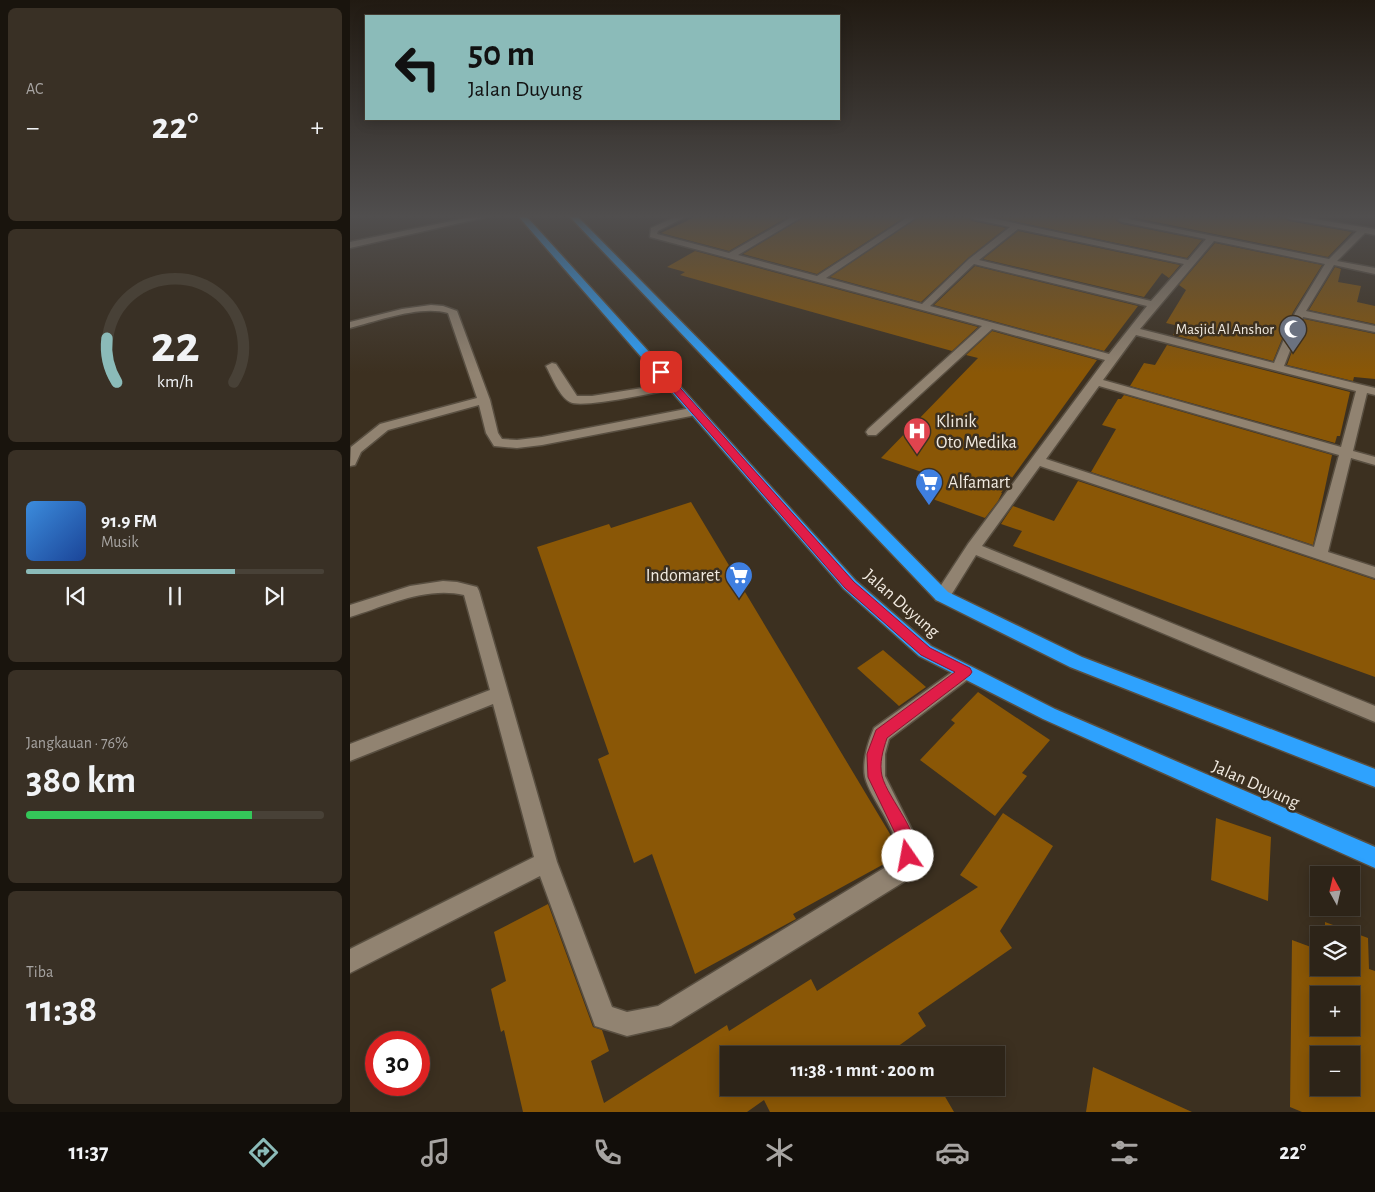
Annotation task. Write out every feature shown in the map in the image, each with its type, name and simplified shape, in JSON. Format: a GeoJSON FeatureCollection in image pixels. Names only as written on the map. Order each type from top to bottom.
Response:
{"type":"FeatureCollection","features":[{"type":"Feature","properties":{"kind":"highway","name":"Jalan Duyung"},"geometry":{"type":"LineString","coordinates":[[569,269],[850,585],[925,651],[1049,714],[1375,858]]}},
{"type":"Feature","properties":{"kind":"highway","name":"Jalan Duyung"},"geometry":{"type":"LineString","coordinates":[[624,269],[942,596],[1076,662],[1375,778]]}},
{"type":"Feature","properties":{"kind":"street"},"geometry":{"type":"LineString","coordinates":[[780,269],[1112,358]]}},
{"type":"Feature","properties":{"kind":"street"},"geometry":{"type":"LineString","coordinates":[[820,280],[836,269]]}},
{"type":"Feature","properties":{"kind":"street"},"geometry":{"type":"LineString","coordinates":[[923,308],[964,269]]}},
{"type":"Feature","properties":{"kind":"street"},"geometry":{"type":"LineString","coordinates":[[1004,269],[1153,305]]}},
{"type":"Feature","properties":{"kind":"street"},"geometry":{"type":"LineString","coordinates":[[942,596],[973,548],[1112,358],[1153,305],[1186,269]]}},
{"type":"Feature","properties":{"kind":"street"},"geometry":{"type":"LineString","coordinates":[[1278,366],[1300,313],[1327,269]]}},
{"type":"Feature","properties":{"kind":"street"},"geometry":{"type":"LineString","coordinates":[[350,325],[427,308],[445,308],[452,311],[484,400],[492,433],[498,443],[504,445],[542,441],[696,411]]}},
{"type":"Feature","properties":{"kind":"street"},"geometry":{"type":"LineString","coordinates":[[1300,313],[1375,329]]}},
{"type":"Feature","properties":{"kind":"street"},"geometry":{"type":"LineString","coordinates":[[872,432],[989,326]]}},
{"type":"Feature","properties":{"kind":"street"},"geometry":{"type":"LineString","coordinates":[[1134,331],[1278,366],[1369,391],[1346,453],[1320,555]]}},
{"type":"Feature","properties":{"kind":"street"},"geometry":{"type":"LineString","coordinates":[[552,366],[568,394],[574,400],[592,400],[674,386]]}},
{"type":"Feature","properties":{"kind":"street"},"geometry":{"type":"LineString","coordinates":[[1096,382],[1375,461]]}},
{"type":"Feature","properties":{"kind":"street"},"geometry":{"type":"LineString","coordinates":[[350,462],[356,450],[384,427],[484,400]]}},
{"type":"Feature","properties":{"kind":"street"},"geometry":{"type":"LineString","coordinates":[[1038,461],[1375,573]]}},
{"type":"Feature","properties":{"kind":"street"},"geometry":{"type":"LineString","coordinates":[[973,548],[1375,714]]}},
{"type":"Feature","properties":{"kind":"street"},"geometry":{"type":"LineString","coordinates":[[350,611],[438,587],[458,586],[471,591],[546,862],[604,1018],[627,1024],[662,1017],[902,870],[908,856],[904,834],[875,777],[874,754],[881,734],[965,672]]}},
{"type":"Feature","properties":{"kind":"street"},"geometry":{"type":"LineString","coordinates":[[350,753],[499,694]]}},
{"type":"Feature","properties":{"kind":"street"},"geometry":{"type":"LineString","coordinates":[[350,961],[546,862]]}},
{"type":"Feature","properties":{"kind":"building"},"geometry":{"type":"Polygon","coordinates":[[[674,269],[762,269],[978,327],[952,351],[680,275],[685,272],[674,269]]]}},
{"type":"Feature","properties":{"kind":"building"},"geometry":{"type":"Polygon","coordinates":[[[798,269],[825,269],[817,274],[798,269]]]}},
{"type":"Feature","properties":{"kind":"building"},"geometry":{"type":"Polygon","coordinates":[[[842,269],[956,269],[921,302],[830,277],[842,269]]]}},
{"type":"Feature","properties":{"kind":"building"},"geometry":{"type":"Polygon","coordinates":[[[972,269],[987,269],[1138,306],[1104,351],[934,305],[972,269]]]}},
{"type":"Feature","properties":{"kind":"building"},"geometry":{"type":"Polygon","coordinates":[[[1025,269],[1177,269],[1169,278],[1162,273],[1144,297],[1025,269]]]}},
{"type":"Feature","properties":{"kind":"building"},"geometry":{"type":"Polygon","coordinates":[[[1193,269],[1320,269],[1293,312],[1273,361],[1173,335],[1179,326],[1166,323],[1186,290],[1179,285],[1193,269]]]}},
{"type":"Feature","properties":{"kind":"building"},"geometry":{"type":"Polygon","coordinates":[[[1334,269],[1341,269],[1338,282],[1361,286],[1357,302],[1375,306],[1375,324],[1309,310],[1334,269]]]}},
{"type":"Feature","properties":{"kind":"building"},"geometry":{"type":"Polygon","coordinates":[[[1304,319],[1375,334],[1375,379],[1354,377],[1353,381],[1287,365],[1304,319]]]}},
{"type":"Feature","properties":{"kind":"building"},"geometry":{"type":"Polygon","coordinates":[[[992,331],[1097,360],[985,518],[927,497],[942,479],[881,458],[978,358],[966,355],[992,331]]]}},
{"type":"Feature","properties":{"kind":"building"},"geometry":{"type":"Polygon","coordinates":[[[1167,345],[1350,392],[1340,436],[1337,436],[1335,443],[1130,386],[1144,363],[1155,365],[1167,345]]]}},
{"type":"Feature","properties":{"kind":"building"},"geometry":{"type":"Polygon","coordinates":[[[1124,395],[1332,455],[1313,545],[1091,472],[1116,429],[1102,425],[1118,399],[1121,399],[1124,395]]]}},
{"type":"Feature","properties":{"kind":"building"},"geometry":{"type":"Polygon","coordinates":[[[1078,481],[1375,580],[1375,677],[1013,546],[1022,531],[1001,524],[1013,506],[1054,521],[1078,481]]]}},
{"type":"Feature","properties":{"kind":"building"},"geometry":{"type":"Polygon","coordinates":[[[691,502],[893,839],[895,852],[893,859],[793,914],[796,919],[695,974],[652,854],[634,863],[598,759],[609,754],[537,547],[609,524],[611,528],[691,502]]]}},
{"type":"Feature","properties":{"kind":"building"},"geometry":{"type":"Polygon","coordinates":[[[883,650],[926,687],[899,706],[857,668],[883,650]]]}},
{"type":"Feature","properties":{"kind":"building"},"geometry":{"type":"Polygon","coordinates":[[[978,692],[1050,740],[1022,773],[1027,776],[995,816],[920,760],[955,723],[951,720],[978,692]]]}},
{"type":"Feature","properties":{"kind":"building"},"geometry":{"type":"Polygon","coordinates":[[[1003,813],[1053,846],[1000,931],[1012,948],[918,1013],[926,1026],[898,1046],[720,1046],[720,1096],[945,1096],[954,1112],[770,1112],[764,1100],[747,1112],[523,1112],[504,1030],[501,1032],[491,989],[506,981],[494,932],[548,904],[593,1027],[602,1030],[609,1051],[591,1061],[604,1103],[727,1025],[729,1031],[811,979],[817,991],[978,887],[960,875],[1003,813]]]}},
{"type":"Feature","properties":{"kind":"building"},"geometry":{"type":"Polygon","coordinates":[[[1216,818],[1271,837],[1268,901],[1211,880],[1216,818]]]}},
{"type":"Feature","properties":{"kind":"building"},"geometry":{"type":"Polygon","coordinates":[[[1325,922],[1336,926],[1325,926],[1325,922]]]}},
{"type":"Feature","properties":{"kind":"building"},"geometry":{"type":"Polygon","coordinates":[[[1360,935],[1368,938],[1369,969],[1375,971],[1375,1112],[1302,1112],[1290,1107],[1292,940],[1310,947],[1310,976],[1360,976],[1360,935]]]}},
{"type":"Feature","properties":{"kind":"building"},"geometry":{"type":"Polygon","coordinates":[[[1093,1067],[1192,1112],[1086,1112],[1093,1067]]]}},
{"type":"Feature","properties":{"kind":"place","name":"Masjid Al Anshor"},"geometry":{"type":"Point","coordinates":[1293,353]}},
{"type":"Feature","properties":{"kind":"place","name":"Klinik Oto Medika"},"geometry":{"type":"Point","coordinates":[917,455]}},
{"type":"Feature","properties":{"kind":"place","name":"Alfamart"},"geometry":{"type":"Point","coordinates":[929,506]}},
{"type":"Feature","properties":{"kind":"place","name":"Indomaret"},"geometry":{"type":"Point","coordinates":[739,599]}},
{"type":"Feature","properties":{"kind":"route"},"geometry":{"type":"LineString","coordinates":[[661,372],[850,585],[925,651],[965,672],[881,734],[874,754],[875,777],[904,834],[908,856]]}}]}
